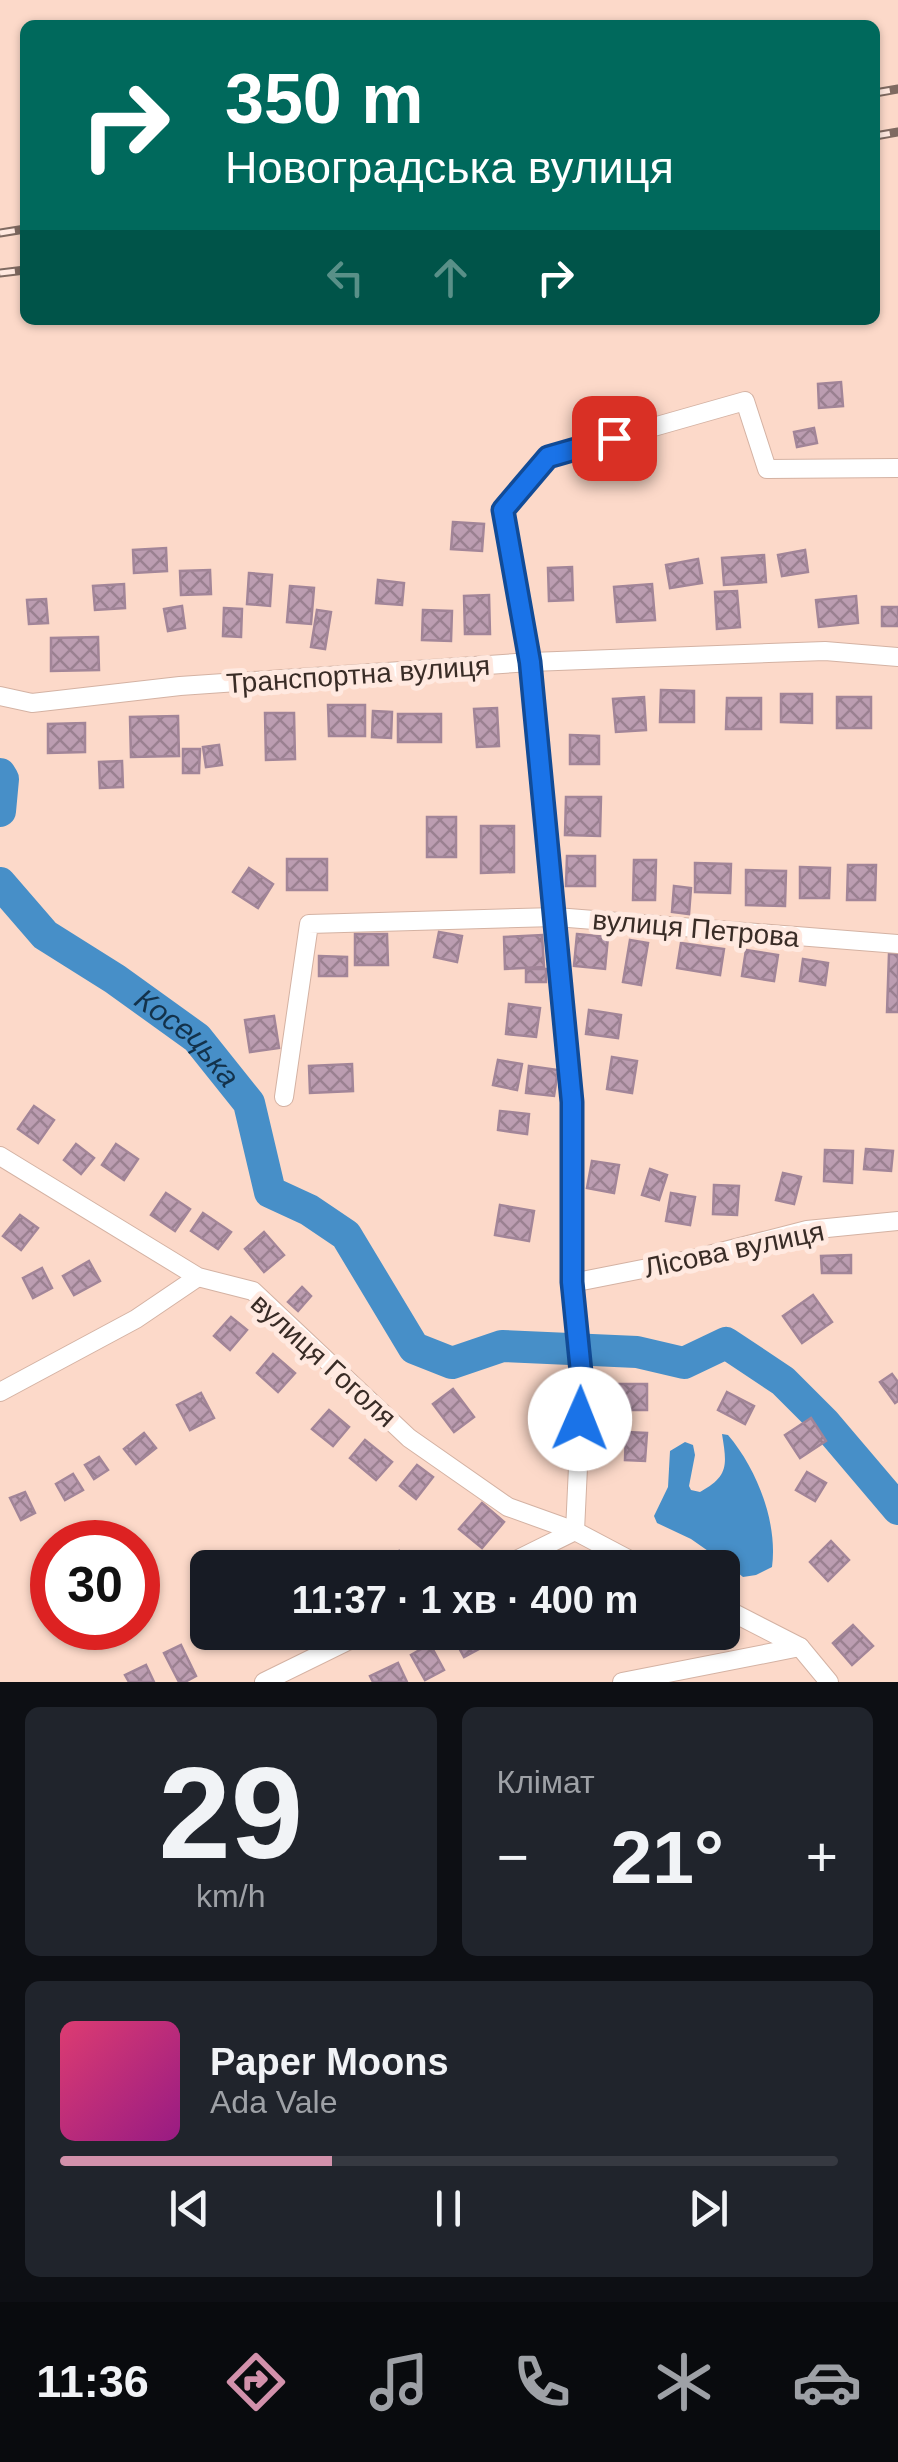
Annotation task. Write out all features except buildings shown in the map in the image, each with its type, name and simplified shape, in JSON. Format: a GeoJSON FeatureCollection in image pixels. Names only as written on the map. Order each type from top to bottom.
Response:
{"type":"FeatureCollection","features":[{"type":"Feature","properties":{"kind":"street"},"geometry":{"type":"LineString","coordinates":[[536,1550],[575,1531],[582,1382],[572,1282],[572,1102],[556,916],[530,662],[503,510],[548,457],[745,401],[767,470],[898,468]]}},
{"type":"Feature","properties":{"kind":"street","name":"Транспортна вулиця"},"geometry":{"type":"LineString","coordinates":[[0,696],[32,703],[180,686],[530,662],[826,651],[898,657]]}},
{"type":"Feature","properties":{"kind":"street","name":"вулиця Петрова"},"geometry":{"type":"LineString","coordinates":[[284,1097],[310,924],[556,916],[898,944]]}},
{"type":"Feature","properties":{"kind":"street","name":"вулиця Гоголя"},"geometry":{"type":"LineString","coordinates":[[0,1156],[198,1277],[252,1292],[409,1438],[508,1507],[575,1531],[611,1550]]}},
{"type":"Feature","properties":{"kind":"street","name":"Лісова вулиця"},"geometry":{"type":"LineString","coordinates":[[572,1282],[693,1259],[807,1230],[898,1221]]}},
{"type":"Feature","properties":{"kind":"street"},"geometry":{"type":"LineString","coordinates":[[0,1392],[136,1319],[198,1277]]}},
{"type":"Feature","properties":{"kind":"street"},"geometry":{"type":"LineString","coordinates":[[740,1616],[800,1647],[829,1682]]}},
{"type":"Feature","properties":{"kind":"street"},"geometry":{"type":"LineString","coordinates":[[622,1682],[800,1647]]}},
{"type":"Feature","properties":{"kind":"street"},"geometry":{"type":"LineString","coordinates":[[264,1682],[329,1650]]}},
{"type":"Feature","properties":{"kind":"water"},"geometry":{"type":"Polygon","coordinates":[[[722,1434],[728,1435],[748,1464],[768,1515],[772,1567],[756,1575],[740,1575],[740,1550],[707,1550],[657,1523],[654,1516],[668,1487],[670,1451],[685,1442],[693,1445],[689,1486],[700,1492],[721,1475],[725,1454],[722,1434]]]}},
{"type":"Feature","properties":{"kind":"waterway","name":"Косецька"},"geometry":{"type":"LineString","coordinates":[[0,774],[0,811]]}},
{"type":"Feature","properties":{"kind":"waterway","name":"Косецька"},"geometry":{"type":"LineString","coordinates":[[0,883],[45,935],[197,1038],[249,1103],[270,1192],[309,1210],[346,1235],[414,1348],[452,1363],[502,1346],[637,1352],[684,1363],[726,1343],[783,1381],[825,1423],[898,1509]]}},
{"type":"Feature","properties":{"kind":"railway"},"geometry":{"type":"LineString","coordinates":[[880,92],[898,89]]}},
{"type":"Feature","properties":{"kind":"railway"},"geometry":{"type":"LineString","coordinates":[[880,135],[898,132]]}},
{"type":"Feature","properties":{"kind":"railway"},"geometry":{"type":"LineString","coordinates":[[0,233],[20,230]]}},
{"type":"Feature","properties":{"kind":"railway"},"geometry":{"type":"LineString","coordinates":[[0,273],[20,271]]}},
{"type":"Feature","properties":{"kind":"route"},"geometry":{"type":"LineString","coordinates":[[580,1419],[582,1382],[572,1282],[572,1102],[530,662],[503,510],[548,457],[614,438]]}}]}
